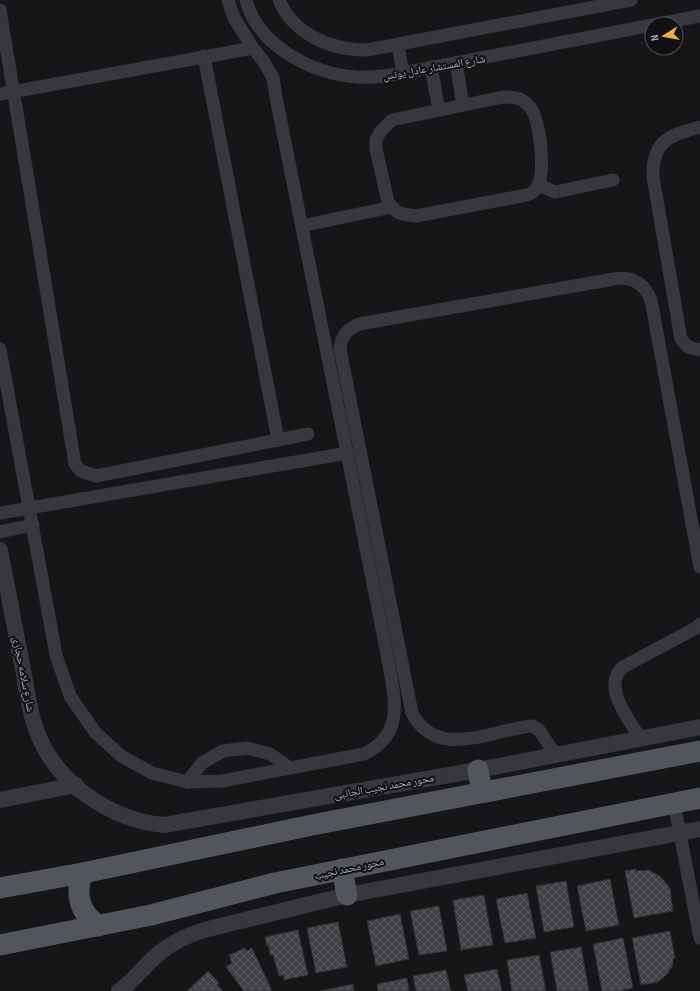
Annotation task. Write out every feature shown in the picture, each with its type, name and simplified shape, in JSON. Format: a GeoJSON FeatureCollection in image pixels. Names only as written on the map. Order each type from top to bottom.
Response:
{"type":"FeatureCollection","features":[{"type":"Feature","properties":{"kind":"main road"},"geometry":{"type":"LineString","coordinates":[[0,888],[83,873],[312,825],[700,751]]}},
{"type":"Feature","properties":{"kind":"main road"},"geometry":{"type":"LineString","coordinates":[[478,770],[482,792]]}},
{"type":"Feature","properties":{"kind":"main road","name":"محور محمد نجيب"},"geometry":{"type":"LineString","coordinates":[[0,945],[158,914],[275,883],[700,798]]}},
{"type":"Feature","properties":{"kind":"main road"},"geometry":{"type":"LineString","coordinates":[[342,869],[347,895]]}},
{"type":"Feature","properties":{"kind":"main road"},"geometry":{"type":"LineString","coordinates":[[83,873],[79,888],[80,903],[87,917],[99,926]]}},
{"type":"Feature","properties":{"kind":"street"},"geometry":{"type":"LineString","coordinates":[[0,349],[56,655],[70,696],[95,732],[121,756],[152,773],[187,782],[222,781],[364,754],[376,748],[386,738],[394,720],[394,701],[387,654],[348,453],[272,78],[264,62],[253,48],[234,18],[228,0]]}},
{"type":"Feature","properties":{"kind":"street","name":"شارع المستشار عادل يونس"},"geometry":{"type":"LineString","coordinates":[[246,0],[254,20],[262,32],[291,56],[311,66],[334,74],[356,77],[380,77],[403,73],[644,27]]}},
{"type":"Feature","properties":{"kind":"street"},"geometry":{"type":"LineString","coordinates":[[279,0],[291,20],[304,32],[320,42],[352,50],[367,50],[398,45],[631,0]]}},
{"type":"Feature","properties":{"kind":"street"},"geometry":{"type":"LineString","coordinates":[[0,10],[6,93],[75,464],[81,471],[96,476],[308,434]]}},
{"type":"Feature","properties":{"kind":"street"},"geometry":{"type":"LineString","coordinates":[[684,19],[700,16]]}},
{"type":"Feature","properties":{"kind":"street"},"geometry":{"type":"LineString","coordinates":[[398,45],[403,73]]}},
{"type":"Feature","properties":{"kind":"street"},"geometry":{"type":"LineString","coordinates":[[6,93],[253,48]]}},
{"type":"Feature","properties":{"kind":"street"},"geometry":{"type":"LineString","coordinates":[[204,56],[278,440]]}},
{"type":"Feature","properties":{"kind":"street"},"geometry":{"type":"LineString","coordinates":[[456,63],[463,105]]}},
{"type":"Feature","properties":{"kind":"street"},"geometry":{"type":"LineString","coordinates":[[431,68],[439,110]]}},
{"type":"Feature","properties":{"kind":"street"},"geometry":{"type":"LineString","coordinates":[[512,97],[521,99],[529,105],[534,113],[540,145],[541,161],[539,185],[535,190],[527,195],[416,216],[403,214],[392,207],[386,195],[376,149],[380,132],[392,120],[463,105],[512,97]]}},
{"type":"Feature","properties":{"kind":"street"},"geometry":{"type":"LineString","coordinates":[[700,127],[670,136],[659,147],[653,161],[653,176],[681,339],[688,347],[700,350]]}},
{"type":"Feature","properties":{"kind":"street"},"geometry":{"type":"LineString","coordinates":[[539,185],[555,192],[614,180]]}},
{"type":"Feature","properties":{"kind":"street"},"geometry":{"type":"LineString","coordinates":[[311,224],[392,207]]}},
{"type":"Feature","properties":{"kind":"street"},"geometry":{"type":"LineString","coordinates":[[555,754],[539,730],[532,726],[453,741],[442,739],[428,733],[417,722],[412,713],[340,350],[341,341],[345,333],[351,327],[359,324],[624,277],[633,279],[641,284],[647,291],[651,300],[700,567]]}},
{"type":"Feature","properties":{"kind":"street"},"geometry":{"type":"LineString","coordinates":[[0,513],[348,453]]}},
{"type":"Feature","properties":{"kind":"street"},"geometry":{"type":"LineString","coordinates":[[0,532],[33,525]]}},
{"type":"Feature","properties":{"kind":"street","name":"شارع سلامه حجازى"},"geometry":{"type":"LineString","coordinates":[[0,550],[34,725],[50,759],[76,785]]}},
{"type":"Feature","properties":{"kind":"street"},"geometry":{"type":"LineString","coordinates":[[640,738],[615,692],[614,681],[616,675],[623,667],[696,628],[700,624]]}},
{"type":"Feature","properties":{"kind":"street","name":"محور محمد نجيب الجانبى"},"geometry":{"type":"LineString","coordinates":[[76,785],[96,802],[122,816],[136,821],[164,825],[478,770],[700,727]]}},
{"type":"Feature","properties":{"kind":"street"},"geometry":{"type":"LineString","coordinates":[[187,782],[202,763],[223,751],[247,748],[270,754],[290,768]]}},
{"type":"Feature","properties":{"kind":"street"},"geometry":{"type":"LineString","coordinates":[[0,800],[76,785]]}},
{"type":"Feature","properties":{"kind":"street"},"geometry":{"type":"LineString","coordinates":[[674,803],[700,938]]}},
{"type":"Feature","properties":{"kind":"street"},"geometry":{"type":"LineString","coordinates":[[126,988],[162,950],[187,936],[251,917],[347,895],[700,829]]}},
{"type":"Feature","properties":{"kind":"building"},"geometry":{"type":"Polygon","coordinates":[[[636,869],[636,871],[649,870],[661,877],[670,888],[673,911],[634,918],[625,871],[636,869]]]}},
{"type":"Feature","properties":{"kind":"building"},"geometry":{"type":"Polygon","coordinates":[[[610,879],[619,925],[586,931],[577,886],[610,879]]]}},
{"type":"Feature","properties":{"kind":"building"},"geometry":{"type":"Polygon","coordinates":[[[566,881],[574,927],[544,932],[536,886],[566,881]]]}},
{"type":"Feature","properties":{"kind":"building"},"geometry":{"type":"Polygon","coordinates":[[[527,893],[536,938],[505,943],[496,899],[527,893]]]}},
{"type":"Feature","properties":{"kind":"building"},"geometry":{"type":"Polygon","coordinates":[[[484,895],[493,945],[461,950],[453,900],[484,895]]]}},
{"type":"Feature","properties":{"kind":"building"},"geometry":{"type":"Polygon","coordinates":[[[439,906],[447,951],[419,955],[410,911],[439,906]]]}},
{"type":"Feature","properties":{"kind":"building"},"geometry":{"type":"Polygon","coordinates":[[[400,914],[409,959],[376,966],[367,921],[400,914]]]}},
{"type":"Feature","properties":{"kind":"building"},"geometry":{"type":"Polygon","coordinates":[[[338,922],[347,967],[316,973],[307,928],[338,922]]]}},
{"type":"Feature","properties":{"kind":"building"},"geometry":{"type":"Polygon","coordinates":[[[298,930],[308,975],[284,980],[283,975],[279,976],[273,955],[270,955],[269,946],[267,946],[265,937],[298,930]]]}},
{"type":"Feature","properties":{"kind":"building"},"geometry":{"type":"Polygon","coordinates":[[[670,931],[675,958],[673,959],[673,965],[667,974],[658,982],[641,985],[632,938],[670,931]]]}},
{"type":"Feature","properties":{"kind":"building"},"geometry":{"type":"Polygon","coordinates":[[[623,938],[633,988],[619,991],[602,991],[593,944],[623,938]]]}},
{"type":"Feature","properties":{"kind":"building"},"geometry":{"type":"Polygon","coordinates":[[[581,947],[589,991],[557,991],[550,952],[581,947]]]}},
{"type":"Feature","properties":{"kind":"building"},"geometry":{"type":"Polygon","coordinates":[[[245,948],[247,951],[252,948],[272,991],[244,991],[226,967],[232,963],[229,955],[245,948]]]}},
{"type":"Feature","properties":{"kind":"building"},"geometry":{"type":"Polygon","coordinates":[[[539,955],[546,991],[512,991],[507,960],[539,955]]]}},
{"type":"Feature","properties":{"kind":"building"},"geometry":{"type":"Polygon","coordinates":[[[497,969],[502,991],[468,991],[464,975],[497,969]]]}},
{"type":"Feature","properties":{"kind":"building"},"geometry":{"type":"Polygon","coordinates":[[[446,970],[451,991],[416,991],[413,976],[446,970]]]}},
{"type":"Feature","properties":{"kind":"building"},"geometry":{"type":"Polygon","coordinates":[[[208,971],[219,983],[217,985],[223,991],[187,991],[208,971]]]}},
{"type":"Feature","properties":{"kind":"building"},"geometry":{"type":"Polygon","coordinates":[[[407,978],[409,991],[378,991],[377,984],[407,978]]]}},
{"type":"Feature","properties":{"kind":"building"},"geometry":{"type":"Polygon","coordinates":[[[353,984],[354,991],[320,991],[353,984]]]}}]}
